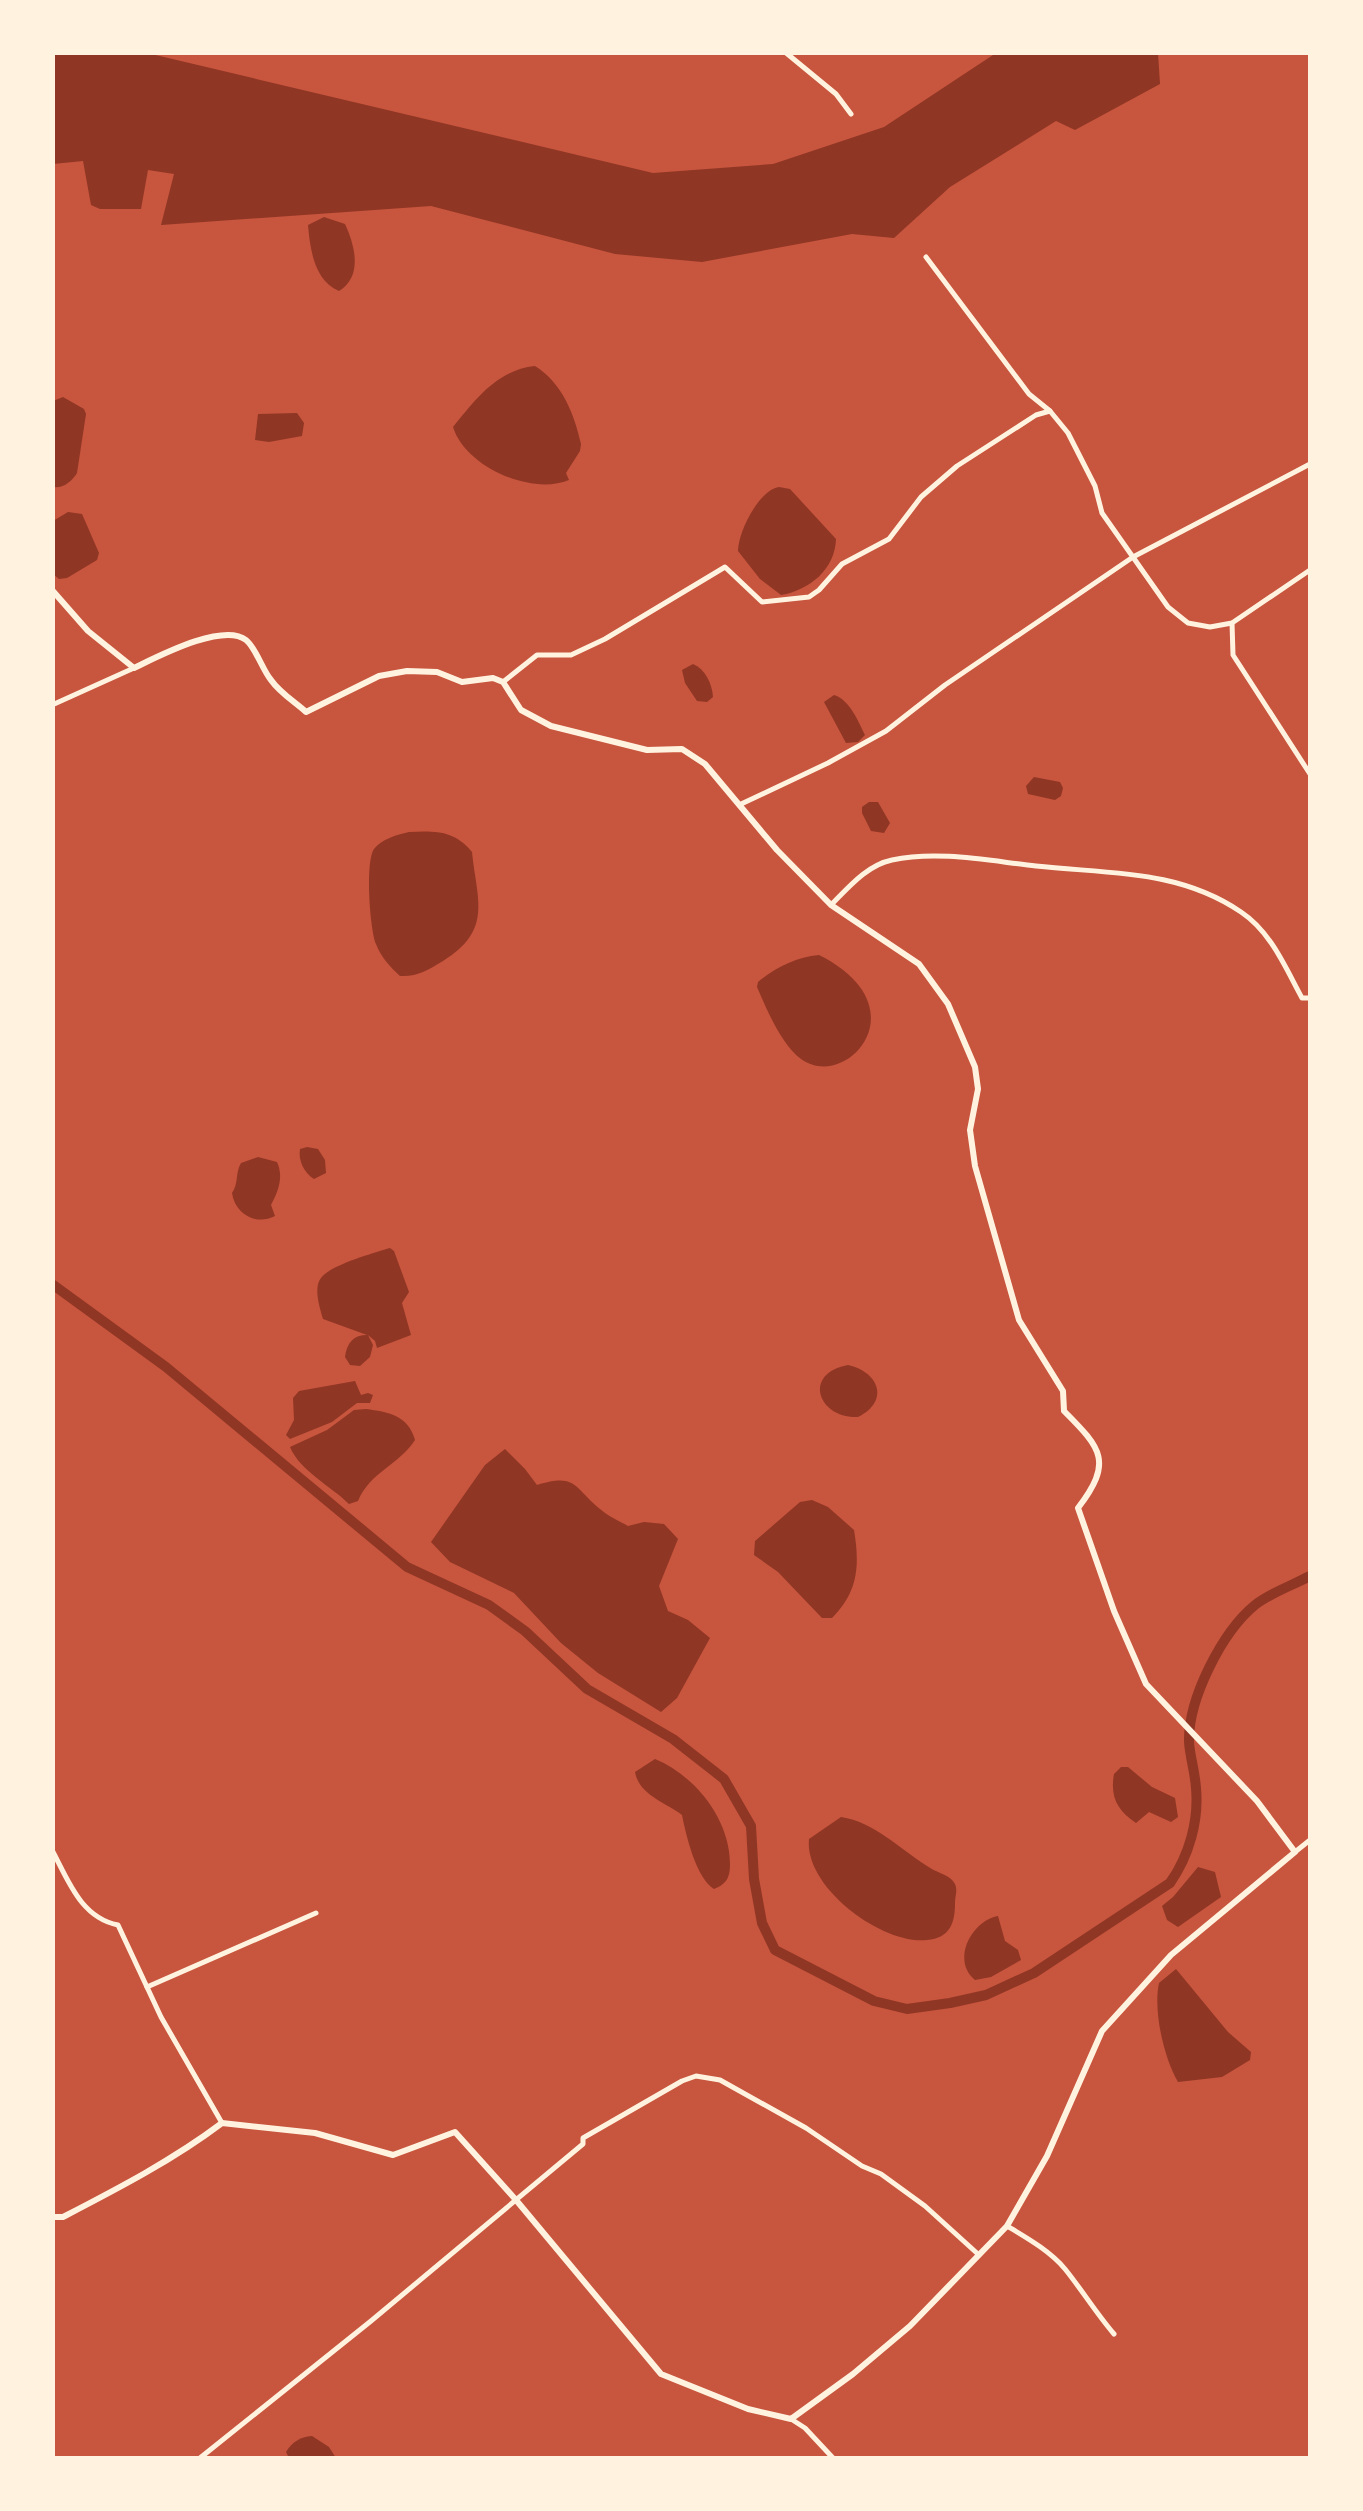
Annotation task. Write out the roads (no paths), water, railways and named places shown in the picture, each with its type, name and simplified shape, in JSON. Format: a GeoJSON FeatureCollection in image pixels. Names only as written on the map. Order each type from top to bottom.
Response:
{"type":"FeatureCollection","features":[{"type":"Feature","properties":{"kind":"street"},"geometry":{"type":"LineString","coordinates":[[785,52],[836,94],[851,114]]}},
{"type":"Feature","properties":{"kind":"street"},"geometry":{"type":"LineString","coordinates":[[926,258],[1029,394],[1068,433],[1095,486],[1102,514],[1168,607],[1188,623],[1210,627],[1232,623],[1310,570]]}},
{"type":"Feature","properties":{"kind":"street"},"geometry":{"type":"LineString","coordinates":[[502,682],[537,655],[571,655],[588,647],[725,567],[762,602],[808,597],[842,564],[889,539],[921,497],[958,466],[1036,415],[1050,411]]}},
{"type":"Feature","properties":{"kind":"street"},"geometry":{"type":"LineString","coordinates":[[739,805],[828,764],[886,731],[946,685],[1133,557],[1310,464]]}},
{"type":"Feature","properties":{"kind":"street"},"geometry":{"type":"LineString","coordinates":[[52,590],[88,631],[134,668]]}},
{"type":"Feature","properties":{"kind":"street"},"geometry":{"type":"LineString","coordinates":[[1232,623],[1234,655],[1310,774]]}},
{"type":"Feature","properties":{"kind":"street"},"geometry":{"type":"LineString","coordinates":[[52,705],[190,642],[229,635],[249,642],[273,684],[306,712],[379,676],[408,671],[437,672],[462,682],[493,678],[502,682],[521,710],[550,726],[647,750],[682,749],[705,764],[831,904],[919,964],[948,1004],[975,1067],[978,1089],[970,1130],[975,1166],[1019,1320],[1063,1390],[1064,1411],[1093,1440],[1101,1463],[1096,1483],[1078,1508],[1114,1611],[1146,1684],[1257,1801],[1295,1852]]}},
{"type":"Feature","properties":{"kind":"street"},"geometry":{"type":"LineString","coordinates":[[831,904],[860,876],[890,860],[953,857],[1137,872],[1213,894],[1244,914],[1263,929],[1302,998],[1310,998]]}},
{"type":"Feature","properties":{"kind":"street"},"geometry":{"type":"LineString","coordinates":[[791,2418],[886,2347],[1007,2226],[1047,2156],[1102,2031],[1171,1955],[1310,1840]]}},
{"type":"Feature","properties":{"kind":"street"},"geometry":{"type":"LineString","coordinates":[[52,1850],[73,1892],[104,1923],[118,1925],[147,1987],[222,2123]]}},
{"type":"Feature","properties":{"kind":"street"},"geometry":{"type":"LineString","coordinates":[[147,1987],[316,1912]]}},
{"type":"Feature","properties":{"kind":"street"},"geometry":{"type":"LineString","coordinates":[[200,2458],[516,2200],[583,2144],[583,2138],[642,2101],[696,2076],[738,2088],[881,2174],[925,2206],[978,2255]]}},
{"type":"Feature","properties":{"kind":"street"},"geometry":{"type":"LineString","coordinates":[[52,2217],[63,2217],[114,2190],[188,2148],[222,2123],[316,2133],[393,2155],[455,2132],[660,2374],[748,2409],[791,2418],[806,2428],[832,2458]]}},
{"type":"Feature","properties":{"kind":"street"},"geometry":{"type":"LineString","coordinates":[[1007,2226],[1032,2240],[1064,2267],[1090,2307],[1114,2334]]}},
{"type":"Feature","properties":{"kind":"waterway"},"geometry":{"type":"LineString","coordinates":[[52,1284],[166,1367],[407,1567],[489,1605],[525,1631],[587,1689],[673,1739],[724,1779],[751,1826],[762,1923],[775,1950],[874,2001],[907,2009],[986,1995],[1034,1973],[1170,1883],[1183,1861],[1194,1825],[1197,1800],[1190,1725],[1209,1668],[1231,1632],[1255,1605],[1310,1576]]}}]}
